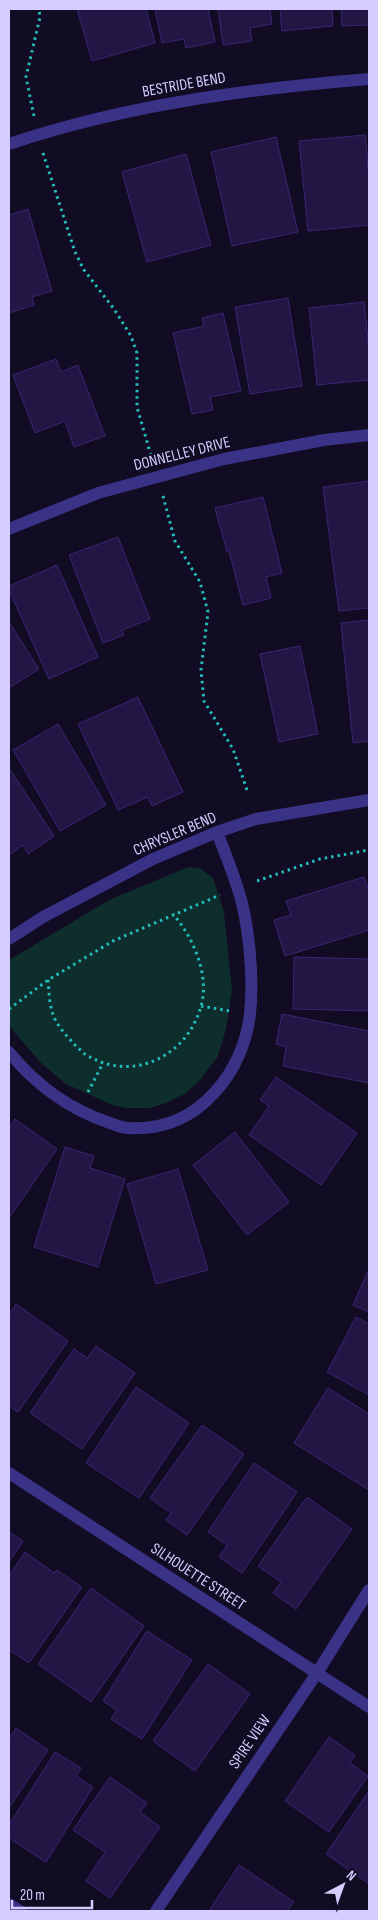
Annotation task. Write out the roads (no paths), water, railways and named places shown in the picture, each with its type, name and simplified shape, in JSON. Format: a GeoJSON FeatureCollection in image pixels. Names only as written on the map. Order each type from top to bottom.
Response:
{"type":"FeatureCollection","features":[{"type":"Feature","properties":{"kind":"street","name":"BESTRIDE BEND"},"geometry":{"type":"LineString","coordinates":[[9,144],[145,108],[245,91],[369,79]]}},
{"type":"Feature","properties":{"kind":"street","name":"DONNELLEY DRIVE"},"geometry":{"type":"LineString","coordinates":[[9,529],[98,493],[224,460],[324,440],[369,435]]}},
{"type":"Feature","properties":{"kind":"street","name":"CHRYSLER BEND"},"geometry":{"type":"LineString","coordinates":[[9,939],[43,916],[154,859],[217,832],[256,819],[369,800]]}},
{"type":"Feature","properties":{"kind":"street"},"geometry":{"type":"LineString","coordinates":[[9,1052],[33,1077],[62,1102],[101,1120],[126,1128],[157,1127],[182,1120],[205,1104],[226,1081],[240,1053],[250,1015],[251,988],[248,936],[238,888],[217,832]]}},
{"type":"Feature","properties":{"kind":"street","name":"SILHOUETTE STREET"},"geometry":{"type":"LineString","coordinates":[[9,1473],[369,1707]]}},
{"type":"Feature","properties":{"kind":"street","name":"SPIRE VIEW"},"geometry":{"type":"LineString","coordinates":[[156,1911],[317,1673],[369,1590]]}},
{"type":"Feature","properties":{"kind":"street"},"geometry":{"type":"LineString","coordinates":[[9,1904],[20,1911]]}}]}
